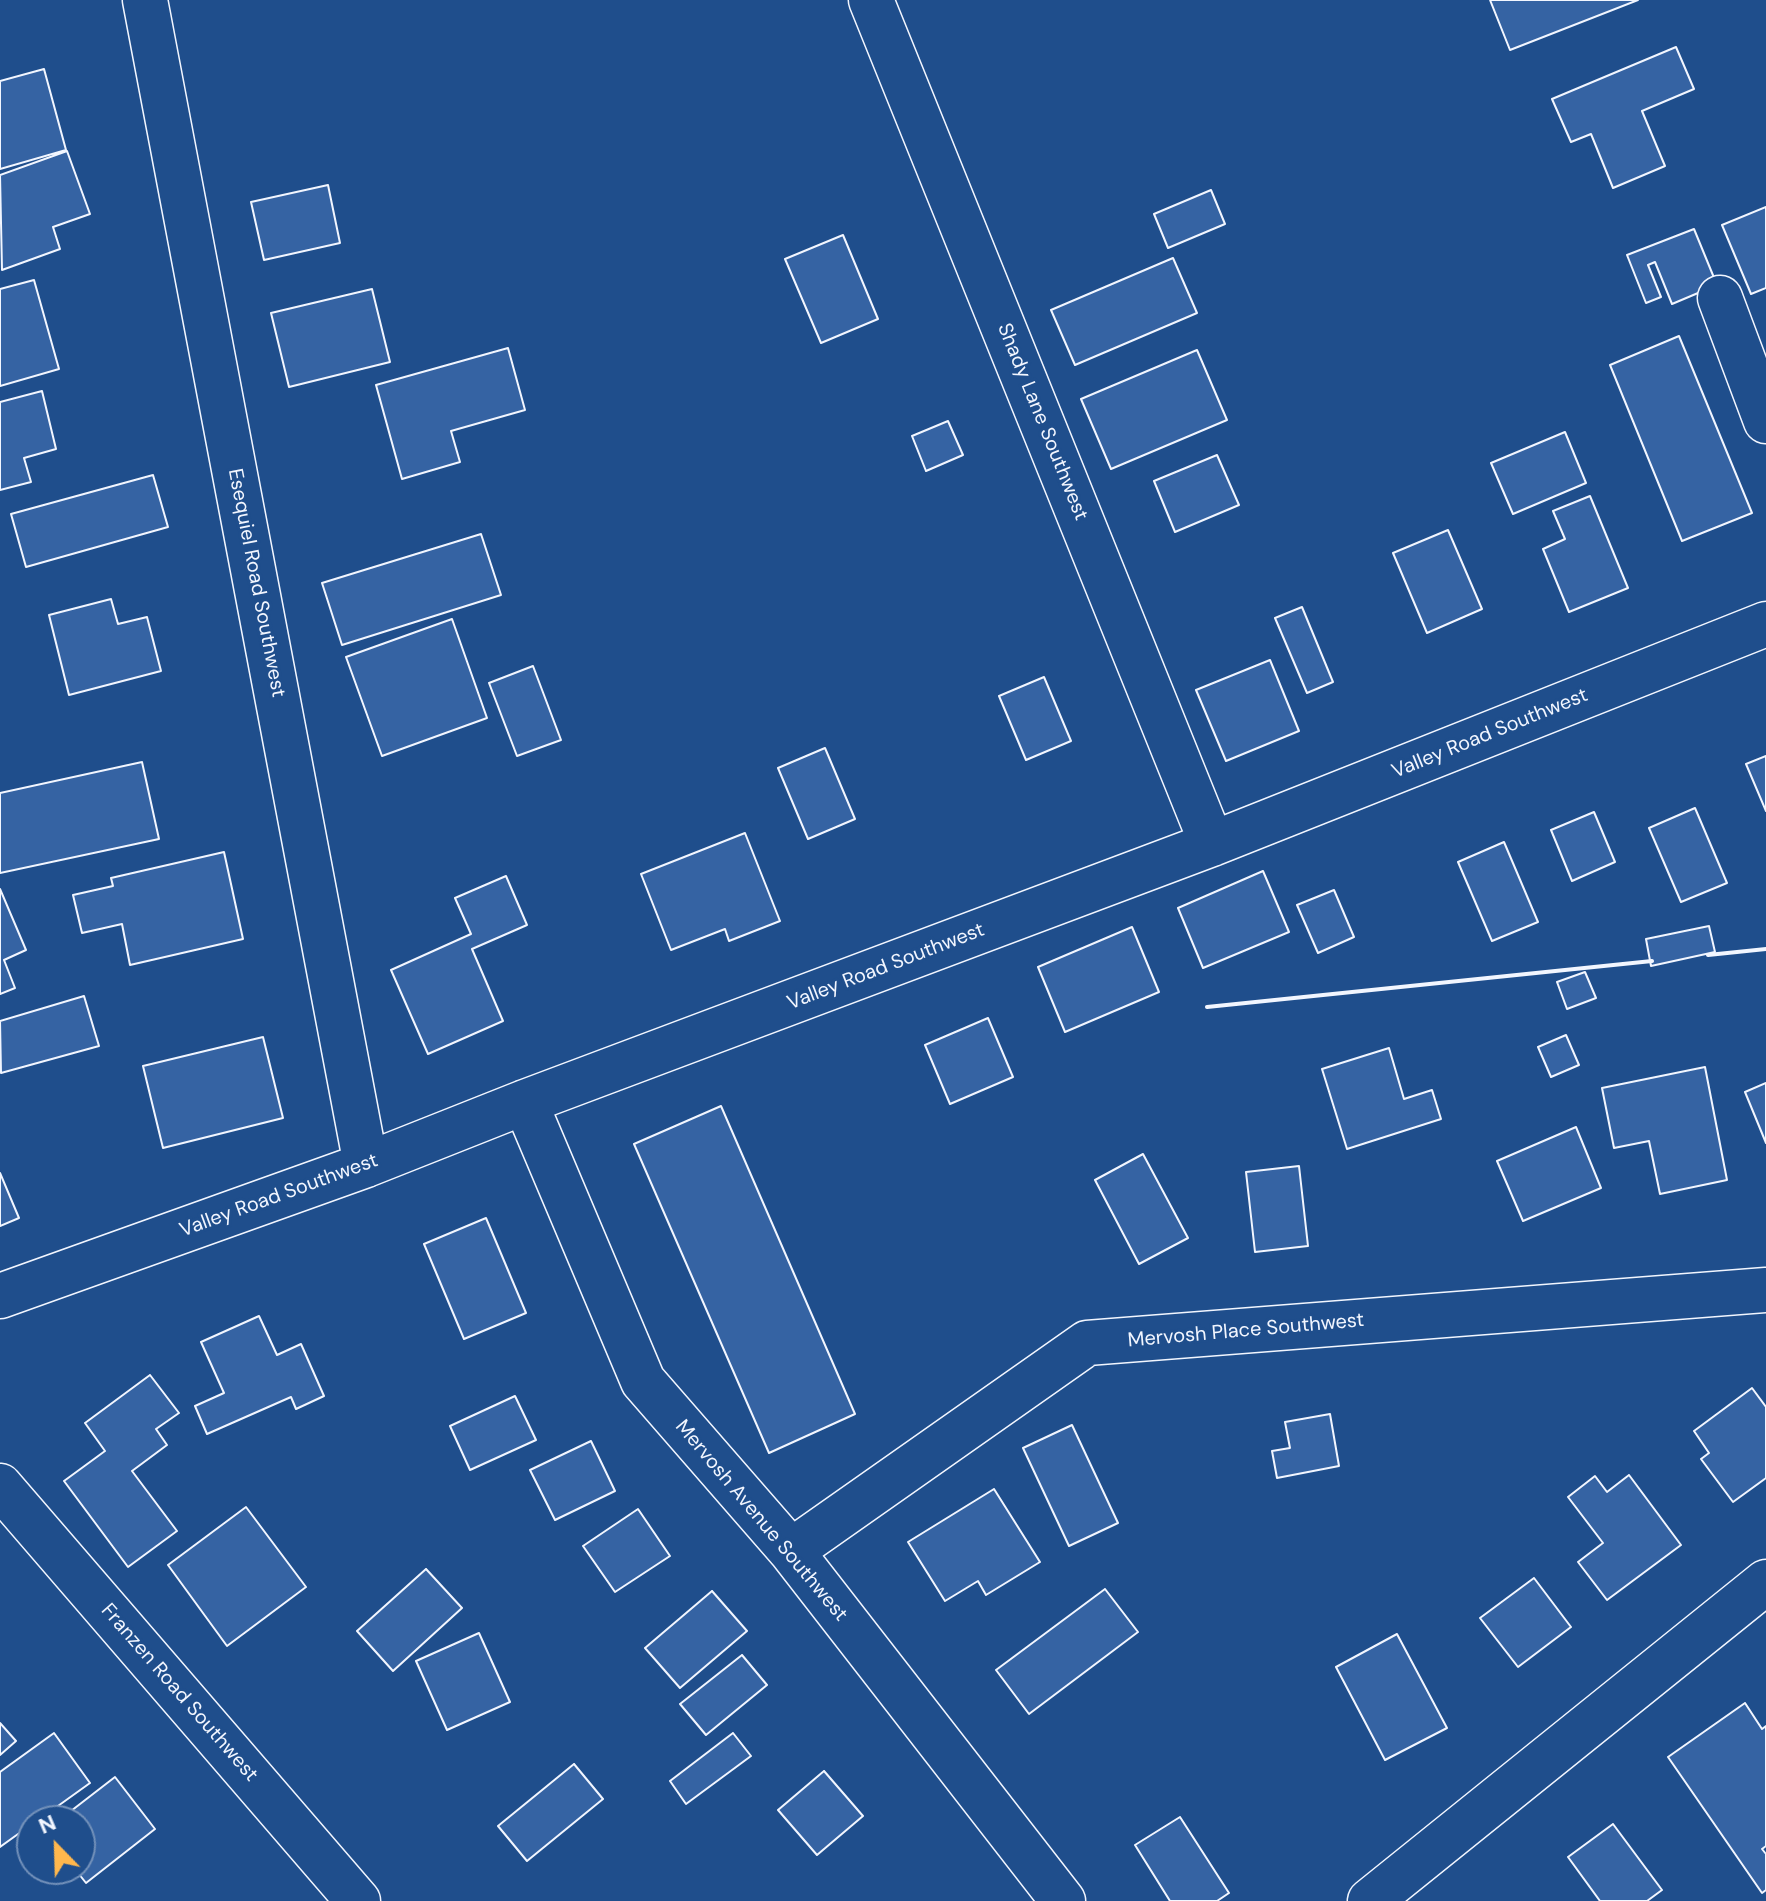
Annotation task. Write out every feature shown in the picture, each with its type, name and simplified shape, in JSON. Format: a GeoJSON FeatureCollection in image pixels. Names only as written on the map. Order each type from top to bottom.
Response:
{"type":"FeatureCollection","features":[{"type":"Feature","properties":{"kind":"street","name":"Esequiel Road Southwest"},"geometry":{"type":"LineString","coordinates":[[145,0],[366,1165]]}},
{"type":"Feature","properties":{"kind":"street","name":"Shady Lane Southwest"},"geometry":{"type":"LineString","coordinates":[[871,0],[1212,844]]}},
{"type":"Feature","properties":{"kind":"street"},"geometry":{"type":"LineString","coordinates":[[1720,298],[1766,421]]}},
{"type":"Feature","properties":{"kind":"street","name":"Valley Road Southwest"},"geometry":{"type":"LineString","coordinates":[[0,1296],[366,1165],[525,1102],[1212,844],[1766,624]]}},
{"type":"Feature","properties":{"kind":"street","name":"Mervosh Avenue Southwest"},"geometry":{"type":"LineString","coordinates":[[525,1102],[643,1381],[791,1551],[1063,1901]]}},
{"type":"Feature","properties":{"kind":"street","name":"Mervosh Place Southwest"},"geometry":{"type":"LineString","coordinates":[[791,1551],[1087,1343],[1766,1290]]}},
{"type":"Feature","properties":{"kind":"street","name":"Franzen Road Southwest"},"geometry":{"type":"LineString","coordinates":[[0,1486],[358,1901]]}},
{"type":"Feature","properties":{"kind":"street"},"geometry":{"type":"LineString","coordinates":[[1370,1901],[1766,1582]]}},
{"type":"Feature","properties":{"kind":"building"},"geometry":{"type":"Polygon","coordinates":[[[1490,0],[1638,0],[1510,50],[1490,0]]]}},
{"type":"Feature","properties":{"kind":"building"},"geometry":{"type":"Polygon","coordinates":[[[1676,47],[1694,89],[1642,111],[1665,166],[1613,188],[1591,134],[1571,142],[1552,99],[1676,47]]]}},
{"type":"Feature","properties":{"kind":"building"},"geometry":{"type":"Polygon","coordinates":[[[44,69],[66,150],[0,169],[0,81],[44,69]]]}},
{"type":"Feature","properties":{"kind":"building"},"geometry":{"type":"Polygon","coordinates":[[[67,151],[90,214],[53,227],[60,249],[2,270],[0,175],[67,151]]]}},
{"type":"Feature","properties":{"kind":"building"},"geometry":{"type":"Polygon","coordinates":[[[328,185],[340,243],[264,260],[251,202],[328,185]]]}},
{"type":"Feature","properties":{"kind":"building"},"geometry":{"type":"Polygon","coordinates":[[[1211,190],[1225,224],[1168,248],[1154,214],[1211,190]]]}},
{"type":"Feature","properties":{"kind":"building"},"geometry":{"type":"Polygon","coordinates":[[[1766,207],[1766,288],[1751,294],[1722,225],[1766,207]]]}},
{"type":"Feature","properties":{"kind":"building"},"geometry":{"type":"Polygon","coordinates":[[[1694,229],[1717,285],[1672,304],[1655,262],[1648,265],[1661,297],[1646,303],[1627,255],[1694,229]]]}},
{"type":"Feature","properties":{"kind":"building"},"geometry":{"type":"Polygon","coordinates":[[[843,235],[878,319],[821,343],[785,259],[843,235]]]}},
{"type":"Feature","properties":{"kind":"building"},"geometry":{"type":"Polygon","coordinates":[[[1173,258],[1197,313],[1075,365],[1051,310],[1173,258]]]}},
{"type":"Feature","properties":{"kind":"building"},"geometry":{"type":"Polygon","coordinates":[[[34,280],[59,369],[0,386],[0,289],[34,280]]]}},
{"type":"Feature","properties":{"kind":"building"},"geometry":{"type":"Polygon","coordinates":[[[372,289],[390,362],[289,387],[271,313],[372,289]]]}},
{"type":"Feature","properties":{"kind":"building"},"geometry":{"type":"Polygon","coordinates":[[[1679,336],[1752,513],[1682,541],[1610,365],[1679,336]]]}},
{"type":"Feature","properties":{"kind":"building"},"geometry":{"type":"Polygon","coordinates":[[[508,348],[525,410],[451,431],[460,462],[402,479],[376,385],[508,348]]]}},
{"type":"Feature","properties":{"kind":"building"},"geometry":{"type":"Polygon","coordinates":[[[1197,350],[1227,420],[1111,469],[1081,399],[1197,350]]]}},
{"type":"Feature","properties":{"kind":"building"},"geometry":{"type":"Polygon","coordinates":[[[42,391],[56,449],[24,458],[31,482],[0,490],[0,402],[42,391]]]}},
{"type":"Feature","properties":{"kind":"building"},"geometry":{"type":"Polygon","coordinates":[[[948,421],[963,455],[926,471],[912,436],[948,421]]]}},
{"type":"Feature","properties":{"kind":"building"},"geometry":{"type":"Polygon","coordinates":[[[1565,432],[1586,483],[1513,514],[1491,463],[1565,432]]]}},
{"type":"Feature","properties":{"kind":"building"},"geometry":{"type":"Polygon","coordinates":[[[1217,455],[1239,505],[1175,532],[1154,481],[1217,455]]]}},
{"type":"Feature","properties":{"kind":"building"},"geometry":{"type":"Polygon","coordinates":[[[153,475],[168,527],[26,567],[11,514],[153,475]]]}},
{"type":"Feature","properties":{"kind":"building"},"geometry":{"type":"Polygon","coordinates":[[[1590,496],[1628,588],[1569,612],[1543,549],[1565,539],[1553,511],[1590,496]]]}},
{"type":"Feature","properties":{"kind":"building"},"geometry":{"type":"Polygon","coordinates":[[[1448,530],[1482,609],[1427,633],[1393,553],[1448,530]]]}},
{"type":"Feature","properties":{"kind":"building"},"geometry":{"type":"Polygon","coordinates":[[[481,534],[501,595],[342,645],[322,583],[481,534]]]}},
{"type":"Feature","properties":{"kind":"building"},"geometry":{"type":"Polygon","coordinates":[[[111,599],[118,624],[147,617],[161,671],[69,695],[49,615],[111,599]]]}},
{"type":"Feature","properties":{"kind":"building"},"geometry":{"type":"Polygon","coordinates":[[[1302,607],[1333,682],[1307,693],[1275,618],[1302,607]]]}},
{"type":"Feature","properties":{"kind":"building"},"geometry":{"type":"Polygon","coordinates":[[[452,619],[487,718],[382,756],[346,657],[452,619]]]}},
{"type":"Feature","properties":{"kind":"building"},"geometry":{"type":"Polygon","coordinates":[[[1270,660],[1299,731],[1226,761],[1196,690],[1270,660]]]}},
{"type":"Feature","properties":{"kind":"building"},"geometry":{"type":"Polygon","coordinates":[[[533,666],[561,740],[517,756],[489,683],[533,666]]]}},
{"type":"Feature","properties":{"kind":"building"},"geometry":{"type":"Polygon","coordinates":[[[1044,677],[1071,741],[1026,760],[999,696],[1044,677]]]}},
{"type":"Feature","properties":{"kind":"building"},"geometry":{"type":"Polygon","coordinates":[[[825,748],[855,819],[808,839],[778,768],[825,748]]]}},
{"type":"Feature","properties":{"kind":"building"},"geometry":{"type":"Polygon","coordinates":[[[1766,756],[1766,811],[1746,764],[1766,756]]]}},
{"type":"Feature","properties":{"kind":"building"},"geometry":{"type":"Polygon","coordinates":[[[142,762],[159,839],[0,873],[0,793],[142,762]]]}},
{"type":"Feature","properties":{"kind":"building"},"geometry":{"type":"Polygon","coordinates":[[[1695,808],[1727,883],[1681,902],[1649,828],[1695,808]]]}},
{"type":"Feature","properties":{"kind":"building"},"geometry":{"type":"Polygon","coordinates":[[[1594,812],[1615,862],[1572,881],[1551,830],[1594,812]]]}},
{"type":"Feature","properties":{"kind":"building"},"geometry":{"type":"Polygon","coordinates":[[[745,833],[780,921],[729,941],[725,929],[671,950],[641,874],[745,833]]]}},
{"type":"Feature","properties":{"kind":"building"},"geometry":{"type":"Polygon","coordinates":[[[1504,842],[1538,922],[1492,941],[1458,862],[1504,842]]]}},
{"type":"Feature","properties":{"kind":"building"},"geometry":{"type":"Polygon","coordinates":[[[224,852],[243,939],[130,965],[122,924],[82,933],[73,895],[113,886],[111,878],[224,852]]]}},
{"type":"Feature","properties":{"kind":"building"},"geometry":{"type":"Polygon","coordinates":[[[1263,871],[1289,932],[1203,968],[1178,908],[1263,871]]]}},
{"type":"Feature","properties":{"kind":"building"},"geometry":{"type":"Polygon","coordinates":[[[506,876],[527,925],[472,949],[503,1021],[428,1054],[391,970],[471,934],[455,898],[506,876]]]}},
{"type":"Feature","properties":{"kind":"building"},"geometry":{"type":"Polygon","coordinates":[[[0,889],[26,950],[4,960],[15,988],[0,994],[0,889]]]}},
{"type":"Feature","properties":{"kind":"building"},"geometry":{"type":"Polygon","coordinates":[[[1334,890],[1354,937],[1318,953],[1297,905],[1334,890]]]}},
{"type":"Feature","properties":{"kind":"building"},"geometry":{"type":"Polygon","coordinates":[[[1709,926],[1715,952],[1651,966],[1646,939],[1709,926]]]}},
{"type":"Feature","properties":{"kind":"building"},"geometry":{"type":"Polygon","coordinates":[[[1132,927],[1159,992],[1065,1032],[1038,967],[1132,927]]]}},
{"type":"Feature","properties":{"kind":"building"},"geometry":{"type":"Polygon","coordinates":[[[1585,972],[1596,998],[1567,1009],[1557,982],[1585,972]]]}},
{"type":"Feature","properties":{"kind":"building"},"geometry":{"type":"Polygon","coordinates":[[[84,996],[99,1046],[1,1073],[0,1021],[84,996]]]}},
{"type":"Feature","properties":{"kind":"building"},"geometry":{"type":"Polygon","coordinates":[[[988,1018],[1013,1077],[950,1104],[925,1045],[988,1018]]]}},
{"type":"Feature","properties":{"kind":"building"},"geometry":{"type":"Polygon","coordinates":[[[1566,1035],[1579,1065],[1551,1077],[1538,1047],[1566,1035]]]}},
{"type":"Feature","properties":{"kind":"building"},"geometry":{"type":"Polygon","coordinates":[[[263,1037],[283,1118],[163,1148],[143,1066],[263,1037]]]}},
{"type":"Feature","properties":{"kind":"building"},"geometry":{"type":"Polygon","coordinates":[[[1389,1048],[1404,1099],[1432,1090],[1441,1119],[1347,1149],[1322,1069],[1389,1048]]]}},
{"type":"Feature","properties":{"kind":"building"},"geometry":{"type":"Polygon","coordinates":[[[1705,1067],[1727,1180],[1660,1194],[1649,1141],[1614,1148],[1602,1088],[1705,1067]]]}},
{"type":"Feature","properties":{"kind":"building"},"geometry":{"type":"Polygon","coordinates":[[[1766,1083],[1766,1143],[1745,1092],[1766,1083]]]}},
{"type":"Feature","properties":{"kind":"building"},"geometry":{"type":"Polygon","coordinates":[[[721,1106],[855,1414],[769,1453],[634,1144],[721,1106]]]}},
{"type":"Feature","properties":{"kind":"building"},"geometry":{"type":"Polygon","coordinates":[[[1576,1127],[1601,1188],[1523,1221],[1497,1161],[1576,1127]]]}},
{"type":"Feature","properties":{"kind":"building"},"geometry":{"type":"Polygon","coordinates":[[[1143,1154],[1188,1238],[1139,1264],[1095,1180],[1143,1154]]]}},
{"type":"Feature","properties":{"kind":"building"},"geometry":{"type":"Polygon","coordinates":[[[1299,1166],[1308,1246],[1255,1252],[1246,1172],[1299,1166]]]}},
{"type":"Feature","properties":{"kind":"building"},"geometry":{"type":"Polygon","coordinates":[[[0,1173],[19,1218],[0,1226],[0,1173]]]}},
{"type":"Feature","properties":{"kind":"building"},"geometry":{"type":"Polygon","coordinates":[[[486,1218],[526,1313],[464,1339],[424,1244],[486,1218]]]}},
{"type":"Feature","properties":{"kind":"building"},"geometry":{"type":"Polygon","coordinates":[[[259,1316],[277,1355],[301,1344],[324,1396],[296,1409],[291,1397],[207,1434],[195,1406],[224,1393],[201,1342],[259,1316]]]}},
{"type":"Feature","properties":{"kind":"building"},"geometry":{"type":"Polygon","coordinates":[[[150,1375],[179,1413],[156,1429],[167,1445],[132,1471],[177,1531],[128,1567],[64,1481],[105,1451],[85,1423],[150,1375]]]}},
{"type":"Feature","properties":{"kind":"building"},"geometry":{"type":"Polygon","coordinates":[[[1752,1388],[1766,1407],[1766,1478],[1733,1502],[1701,1459],[1709,1453],[1694,1431],[1752,1388]]]}},
{"type":"Feature","properties":{"kind":"building"},"geometry":{"type":"Polygon","coordinates":[[[515,1396],[536,1440],[470,1470],[450,1426],[515,1396]]]}},
{"type":"Feature","properties":{"kind":"building"},"geometry":{"type":"Polygon","coordinates":[[[1330,1414],[1339,1466],[1277,1478],[1272,1451],[1290,1448],[1285,1422],[1330,1414]]]}},
{"type":"Feature","properties":{"kind":"building"},"geometry":{"type":"Polygon","coordinates":[[[1072,1425],[1118,1523],[1069,1546],[1023,1448],[1072,1425]]]}},
{"type":"Feature","properties":{"kind":"building"},"geometry":{"type":"Polygon","coordinates":[[[591,1441],[615,1491],[555,1520],[530,1470],[591,1441]]]}},
{"type":"Feature","properties":{"kind":"building"},"geometry":{"type":"Polygon","coordinates":[[[1629,1475],[1681,1545],[1607,1600],[1578,1562],[1603,1543],[1568,1497],[1595,1476],[1607,1492],[1629,1475]]]}},
{"type":"Feature","properties":{"kind":"building"},"geometry":{"type":"Polygon","coordinates":[[[994,1489],[1040,1562],[986,1595],[978,1581],[945,1601],[908,1542],[994,1489]]]}},
{"type":"Feature","properties":{"kind":"building"},"geometry":{"type":"Polygon","coordinates":[[[246,1507],[306,1587],[227,1646],[168,1565],[246,1507]]]}},
{"type":"Feature","properties":{"kind":"building"},"geometry":{"type":"Polygon","coordinates":[[[638,1509],[670,1556],[615,1592],[583,1546],[638,1509]]]}},
{"type":"Feature","properties":{"kind":"building"},"geometry":{"type":"Polygon","coordinates":[[[426,1569],[462,1608],[393,1671],[357,1631],[426,1569]]]}},
{"type":"Feature","properties":{"kind":"building"},"geometry":{"type":"Polygon","coordinates":[[[1534,1578],[1571,1627],[1518,1667],[1480,1618],[1534,1578]]]}},
{"type":"Feature","properties":{"kind":"building"},"geometry":{"type":"Polygon","coordinates":[[[1105,1589],[1138,1632],[1029,1714],[996,1670],[1105,1589]]]}},
{"type":"Feature","properties":{"kind":"building"},"geometry":{"type":"Polygon","coordinates":[[[712,1591],[747,1631],[680,1688],[645,1648],[712,1591]]]}},
{"type":"Feature","properties":{"kind":"building"},"geometry":{"type":"Polygon","coordinates":[[[479,1633],[510,1702],[447,1730],[416,1661],[479,1633]]]}},
{"type":"Feature","properties":{"kind":"building"},"geometry":{"type":"Polygon","coordinates":[[[1397,1634],[1447,1728],[1385,1760],[1336,1667],[1397,1634]]]}},
{"type":"Feature","properties":{"kind":"building"},"geometry":{"type":"Polygon","coordinates":[[[742,1655],[767,1685],[706,1735],[680,1704],[742,1655]]]}},
{"type":"Feature","properties":{"kind":"building"},"geometry":{"type":"Polygon","coordinates":[[[1745,1703],[1762,1729],[1766,1726],[1766,1846],[1762,1849],[1766,1854],[1766,1890],[1762,1893],[1668,1757],[1745,1703]]]}},
{"type":"Feature","properties":{"kind":"building"},"geometry":{"type":"Polygon","coordinates":[[[0,1723],[16,1741],[0,1755],[0,1723]]]}},
{"type":"Feature","properties":{"kind":"building"},"geometry":{"type":"Polygon","coordinates":[[[54,1733],[90,1783],[59,1805],[16,1805],[16,1836],[0,1847],[0,1772],[54,1733]]]}},
{"type":"Feature","properties":{"kind":"building"},"geometry":{"type":"Polygon","coordinates":[[[733,1733],[751,1756],[686,1804],[670,1781],[733,1733]]]}},
{"type":"Feature","properties":{"kind":"building"},"geometry":{"type":"Polygon","coordinates":[[[574,1764],[603,1799],[527,1861],[498,1826],[574,1764]]]}},
{"type":"Feature","properties":{"kind":"building"},"geometry":{"type":"Polygon","coordinates":[[[824,1771],[863,1816],[817,1855],[778,1810],[824,1771]]]}},
{"type":"Feature","properties":{"kind":"building"},"geometry":{"type":"Polygon","coordinates":[[[115,1777],[155,1829],[96,1875],[96,1805],[79,1805],[115,1777]]]}},
{"type":"Feature","properties":{"kind":"building"},"geometry":{"type":"Polygon","coordinates":[[[1180,1817],[1229,1893],[1217,1901],[1170,1901],[1135,1845],[1180,1817]]]}},
{"type":"Feature","properties":{"kind":"building"},"geometry":{"type":"Polygon","coordinates":[[[1613,1824],[1662,1890],[1647,1901],[1600,1901],[1568,1857],[1613,1824]]]}},
{"type":"Feature","properties":{"kind":"wall"},"geometry":{"type":"LineString","coordinates":[[1708,955],[1766,949]]}},
{"type":"Feature","properties":{"kind":"wall"},"geometry":{"type":"LineString","coordinates":[[1207,1007],[1652,961]]}}]}
